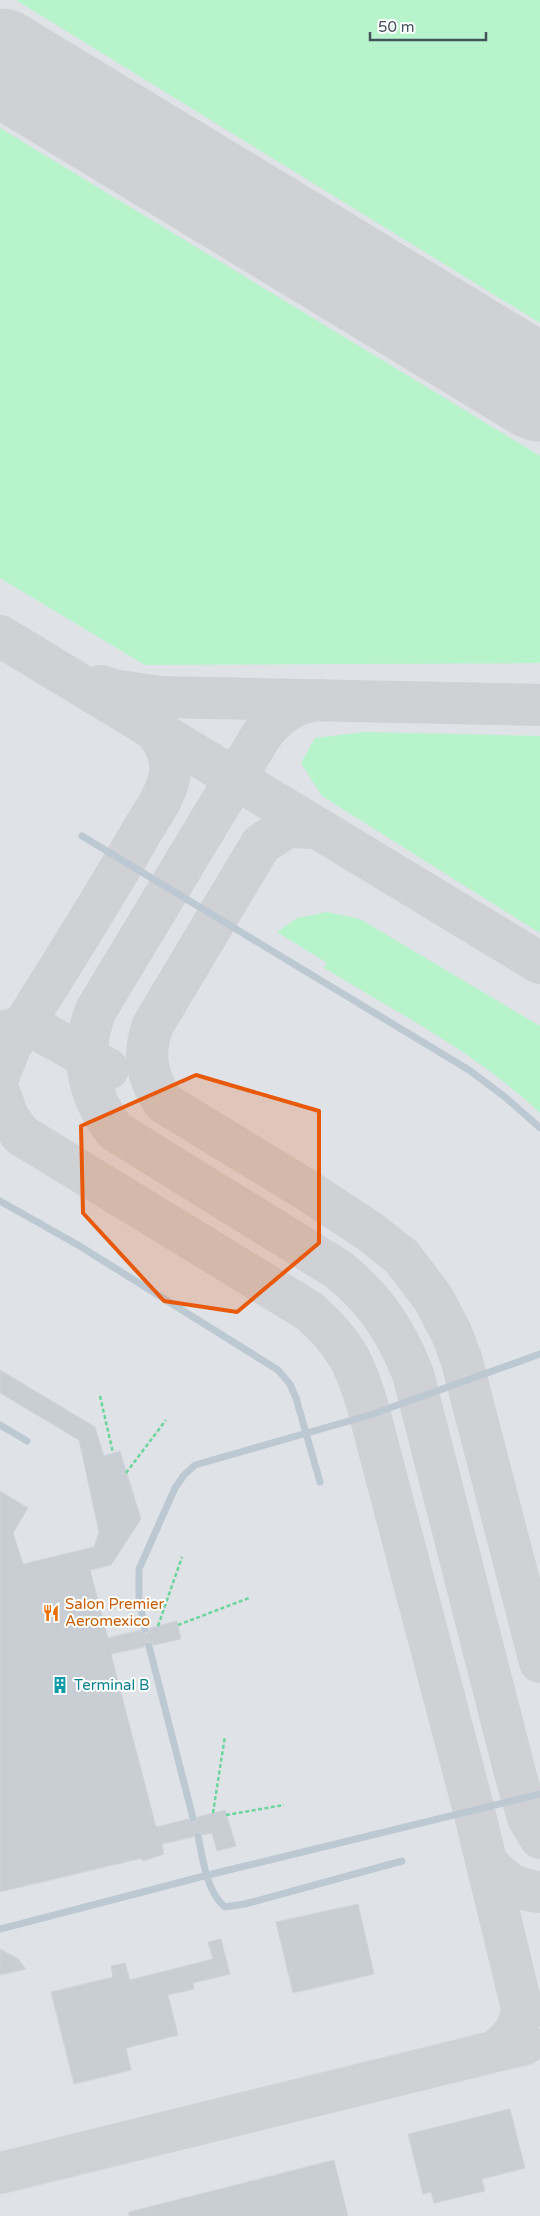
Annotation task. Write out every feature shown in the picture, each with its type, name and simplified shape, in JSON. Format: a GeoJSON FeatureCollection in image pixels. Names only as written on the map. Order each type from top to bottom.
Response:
{"type":"FeatureCollection","features":[{"type":"Feature","properties":{"kind":"lane"},"geometry":{"type":"LineString","coordinates":[[82,836],[469,1070],[540,1128]]}},
{"type":"Feature","properties":{"kind":"lane"},"geometry":{"type":"LineString","coordinates":[[0,1201],[78,1245],[151,1292],[268,1362],[290,1384],[320,1482]]}},
{"type":"Feature","properties":{"kind":"lane"},"geometry":{"type":"LineString","coordinates":[[145,1629],[139,1600],[139,1569],[175,1488],[184,1475],[195,1465],[307,1435],[370,1415],[540,1354]]}},
{"type":"Feature","properties":{"kind":"lane"},"geometry":{"type":"LineString","coordinates":[[0,1425],[27,1441]]}},
{"type":"Feature","properties":{"kind":"lane"},"geometry":{"type":"LineString","coordinates":[[149,1646],[193,1818]]}},
{"type":"Feature","properties":{"kind":"lane"},"geometry":{"type":"LineString","coordinates":[[0,1929],[208,1875],[540,1794]]}},
{"type":"Feature","properties":{"kind":"lane"},"geometry":{"type":"LineString","coordinates":[[198,1836],[208,1875],[217,1900],[225,1907],[245,1904],[402,1861]]}},
{"type":"Feature","properties":{"kind":"path"},"geometry":{"type":"LineString","coordinates":[[100,1396],[113,1453]]}},
{"type":"Feature","properties":{"kind":"path"},"geometry":{"type":"LineString","coordinates":[[126,1473],[166,1420]]}},
{"type":"Feature","properties":{"kind":"path"},"geometry":{"type":"LineString","coordinates":[[158,1626],[182,1557]]}},
{"type":"Feature","properties":{"kind":"path"},"geometry":{"type":"LineString","coordinates":[[178,1625],[249,1598]]}},
{"type":"Feature","properties":{"kind":"path"},"geometry":{"type":"LineString","coordinates":[[213,1813],[225,1736]]}},
{"type":"Feature","properties":{"kind":"path"},"geometry":{"type":"LineString","coordinates":[[226,1815],[284,1805]]}},
{"type":"Feature","properties":{"kind":"highlighted area"},"geometry":{"type":"Polygon","coordinates":[[[196,1075],[319,1111],[319,1243],[237,1312],[164,1301],[83,1213],[81,1126],[196,1075]]]}},
{"type":"Feature","properties":{"kind":"shaded area"},"geometry":{"type":"Polygon","coordinates":[[[0,0],[540,0],[540,2216],[0,2216],[0,0]]]}},
{"type":"Feature","properties":{"kind":"green space"},"geometry":{"type":"Polygon","coordinates":[[[16,0],[540,0],[540,323],[16,0]]]}},
{"type":"Feature","properties":{"kind":"green space"},"geometry":{"type":"Polygon","coordinates":[[[0,128],[540,456],[540,663],[145,665],[0,578],[0,128]]]}},
{"type":"Feature","properties":{"kind":"green space"},"geometry":{"type":"Polygon","coordinates":[[[365,732],[540,736],[540,933],[322,796],[301,763],[315,738],[365,732]]]}},
{"type":"Feature","properties":{"kind":"green space"},"geometry":{"type":"Polygon","coordinates":[[[327,912],[360,919],[540,1026],[540,1113],[490,1071],[436,1035],[324,968],[327,963],[277,932],[297,918],[327,912]]]}},
{"type":"Feature","properties":{"kind":"building","name":"Terminal B"},"geometry":{"type":"Polygon","coordinates":[[[0,1370],[95,1427],[104,1456],[120,1451],[141,1519],[111,1565],[90,1570],[108,1638],[140,1630],[147,1634],[150,1628],[177,1621],[181,1639],[154,1645],[148,1641],[144,1647],[111,1654],[156,1827],[188,1819],[195,1823],[198,1817],[225,1810],[236,1846],[217,1851],[212,1833],[203,1835],[197,1831],[193,1837],[162,1844],[164,1854],[143,1861],[142,1858],[0,1892],[0,1491],[28,1508],[13,1533],[23,1564],[94,1547],[99,1532],[79,1440],[0,1393],[0,1370]]]}},
{"type":"Feature","properties":{"kind":"building"},"geometry":{"type":"Polygon","coordinates":[[[358,1904],[374,1974],[293,1993],[276,1922],[358,1904]]]}},
{"type":"Feature","properties":{"kind":"building"},"geometry":{"type":"Polygon","coordinates":[[[221,1939],[230,1974],[193,1983],[194,1989],[168,1995],[178,2035],[126,2048],[131,2070],[74,2084],[51,1992],[113,1977],[111,1966],[125,1963],[130,1980],[213,1959],[208,1942],[221,1939]]]}},
{"type":"Feature","properties":{"kind":"building"},"geometry":{"type":"Polygon","coordinates":[[[0,1949],[18,1959],[26,1969],[0,1975],[0,1949]]]}},
{"type":"Feature","properties":{"kind":"building"},"geometry":{"type":"Polygon","coordinates":[[[510,2109],[525,2168],[482,2179],[485,2191],[434,2203],[431,2192],[423,2194],[408,2134],[510,2109]]]}},
{"type":"Feature","properties":{"kind":"building"},"geometry":{"type":"Polygon","coordinates":[[[334,2160],[348,2216],[129,2216],[129,2212],[334,2160]]]}},
{"type":"Feature","properties":{"kind":"taxiway"},"geometry":{"type":"LineString","coordinates":[[0,636],[540,963]]}},
{"type":"Feature","properties":{"kind":"taxiway"},"geometry":{"type":"LineString","coordinates":[[101,686],[113,690],[160,697],[540,705]]}},
{"type":"Feature","properties":{"kind":"taxiway"},"geometry":{"type":"LineString","coordinates":[[319,700],[301,704],[286,711],[261,736],[96,1010],[88,1042],[87,1058],[89,1073],[98,1103],[115,1131],[339,1270],[364,1293],[391,1329],[413,1374],[515,1773],[528,1818],[540,1838]]}},
{"type":"Feature","properties":{"kind":"taxiway"},"geometry":{"type":"LineString","coordinates":[[0,1073],[10,1047],[107,891],[157,807],[165,790],[170,773],[170,760],[164,744],[154,728]]}},
{"type":"Feature","properties":{"kind":"taxiway"},"geometry":{"type":"LineString","coordinates":[[317,828],[288,827],[261,844],[153,1025],[147,1056],[150,1075],[164,1103],[305,1189],[369,1231],[402,1257],[433,1298],[451,1332],[461,1358],[540,1662]]}},
{"type":"Feature","properties":{"kind":"taxiway"},"geometry":{"type":"LineString","coordinates":[[0,1032],[22,1027],[40,1031],[108,1069]]}},
{"type":"Feature","properties":{"kind":"taxiway"},"geometry":{"type":"LineString","coordinates":[[0,1094],[8,1117],[21,1135],[309,1311],[333,1334],[349,1357],[370,1415],[474,1811],[522,2008],[517,2027],[507,2041],[497,2050]]}},
{"type":"Feature","properties":{"kind":"taxiway"},"geometry":{"type":"LineString","coordinates":[[486,1860],[509,1883],[523,1889],[540,1892]]}},
{"type":"Feature","properties":{"kind":"taxiway"},"geometry":{"type":"LineString","coordinates":[[0,2173],[525,2044]]}},
{"type":"Feature","properties":{"kind":"runway"},"geometry":{"type":"LineString","coordinates":[[0,61],[540,389]]}},
{"type":"Feature","properties":{"kind":"place","name":"Salon Premier Aeromexico"},"geometry":{"type":"Point","coordinates":[51,1613]}},
{"type":"Feature","properties":{"kind":"place","name":"Terminal B"},"geometry":{"type":"Point","coordinates":[60,1685]}}]}
